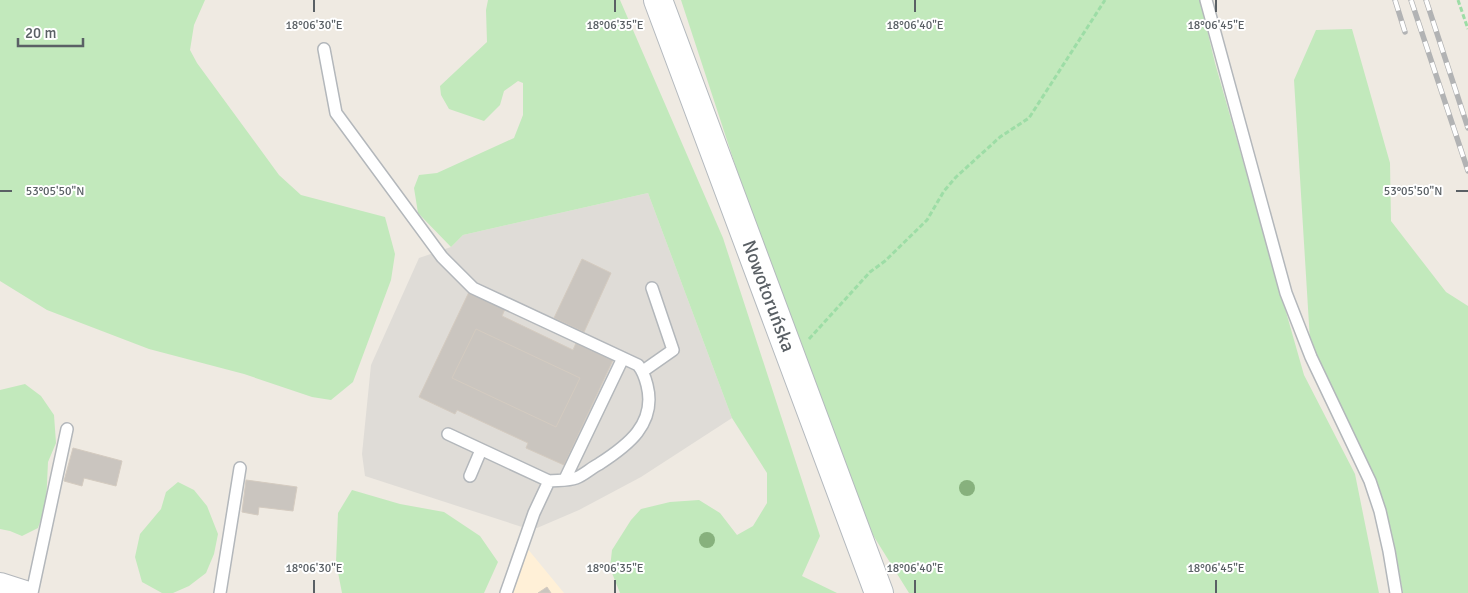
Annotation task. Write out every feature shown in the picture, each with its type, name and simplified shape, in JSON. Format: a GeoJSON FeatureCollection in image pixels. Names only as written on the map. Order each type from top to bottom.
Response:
{"type":"FeatureCollection","features":[{"type":"Feature","properties":{"kind":"main road","name":"Nowotoruńska"},"geometry":{"type":"LineString","coordinates":[[658,0],[879,593]]}},
{"type":"Feature","properties":{"kind":"street"},"geometry":{"type":"LineString","coordinates":[[0,585],[25,593]]}},
{"type":"Feature","properties":{"kind":"lane"},"geometry":{"type":"LineString","coordinates":[[1206,0],[1286,293],[1311,357],[1370,481],[1380,511],[1396,593]]}},
{"type":"Feature","properties":{"kind":"lane"},"geometry":{"type":"LineString","coordinates":[[324,49],[336,113],[442,257],[473,288],[638,365],[643,371],[650,396],[649,411],[634,438],[617,452],[575,479],[549,481],[448,434]]}},
{"type":"Feature","properties":{"kind":"lane"},"geometry":{"type":"LineString","coordinates":[[643,371],[673,350],[652,288]]}},
{"type":"Feature","properties":{"kind":"lane"},"geometry":{"type":"LineString","coordinates":[[566,480],[623,358]]}},
{"type":"Feature","properties":{"kind":"lane"},"geometry":{"type":"LineString","coordinates":[[32,593],[68,429]]}},
{"type":"Feature","properties":{"kind":"lane"},"geometry":{"type":"LineString","coordinates":[[470,476],[481,450]]}},
{"type":"Feature","properties":{"kind":"lane"},"geometry":{"type":"LineString","coordinates":[[220,593],[240,468]]}},
{"type":"Feature","properties":{"kind":"lane"},"geometry":{"type":"LineString","coordinates":[[506,593],[534,513],[549,481]]}},
{"type":"Feature","properties":{"kind":"path"},"geometry":{"type":"LineString","coordinates":[[792,358],[870,272],[885,261],[927,220],[944,191],[956,177],[993,142],[1029,118],[1105,0]]}},
{"type":"Feature","properties":{"kind":"path"},"geometry":{"type":"LineString","coordinates":[[1458,0],[1468,29]]}},
{"type":"Feature","properties":{"kind":"shaded area"},"geometry":{"type":"Polygon","coordinates":[[[648,193],[732,418],[641,477],[579,510],[537,528],[522,527],[365,476],[362,454],[371,365],[419,258],[451,247],[463,235],[648,193]]]}},
{"type":"Feature","properties":{"kind":"shaded area"},"geometry":{"type":"Polygon","coordinates":[[[522,542],[564,593],[506,593],[522,542]]]}},
{"type":"Feature","properties":{"kind":"green space"},"geometry":{"type":"Polygon","coordinates":[[[0,0],[205,0],[194,25],[190,50],[197,63],[279,175],[301,195],[385,217],[395,254],[391,280],[353,382],[331,400],[312,397],[244,374],[149,349],[47,310],[0,281],[0,0]]]}},
{"type":"Feature","properties":{"kind":"green space"},"geometry":{"type":"Polygon","coordinates":[[[488,0],[620,0],[723,238],[820,536],[802,576],[837,593],[620,593],[610,568],[612,550],[631,520],[641,509],[670,502],[699,500],[720,513],[737,535],[753,526],[767,503],[767,473],[732,418],[648,193],[463,235],[451,247],[418,213],[414,188],[419,175],[437,173],[514,138],[523,115],[523,83],[518,81],[504,91],[500,105],[484,121],[449,109],[441,95],[440,86],[487,42],[486,10],[488,0]]]}},
{"type":"Feature","properties":{"kind":"green space"},"geometry":{"type":"Polygon","coordinates":[[[681,0],[1200,0],[1215,63],[1304,375],[1355,474],[1379,593],[909,593],[863,519],[743,189],[681,0]]]}},
{"type":"Feature","properties":{"kind":"green space"},"geometry":{"type":"Polygon","coordinates":[[[1352,29],[1390,163],[1391,221],[1446,292],[1468,306],[1468,593],[1403,593],[1395,548],[1311,357],[1294,80],[1316,30],[1352,29]]]}},
{"type":"Feature","properties":{"kind":"green space"},"geometry":{"type":"Polygon","coordinates":[[[25,384],[41,396],[54,415],[56,443],[48,462],[46,505],[38,528],[22,536],[0,529],[0,390],[25,384]]]}},
{"type":"Feature","properties":{"kind":"green space"},"geometry":{"type":"Polygon","coordinates":[[[178,482],[194,490],[207,506],[218,534],[214,554],[206,573],[189,586],[173,593],[162,593],[142,582],[135,557],[140,534],[161,509],[166,492],[178,482]]]}},
{"type":"Feature","properties":{"kind":"green space"},"geometry":{"type":"Polygon","coordinates":[[[352,490],[400,504],[444,512],[480,536],[498,562],[484,593],[342,593],[336,562],[338,513],[352,490]]]}},
{"type":"Feature","properties":{"kind":"building"},"geometry":{"type":"Polygon","coordinates":[[[582,259],[611,273],[584,332],[554,318],[582,259]]]}},
{"type":"Feature","properties":{"kind":"building"},"geometry":{"type":"Polygon","coordinates":[[[469,292],[505,309],[502,316],[573,350],[576,343],[613,360],[564,465],[526,448],[528,443],[457,410],[455,414],[419,397],[469,292]]]}},
{"type":"Feature","properties":{"kind":"building"},"geometry":{"type":"Polygon","coordinates":[[[476,329],[580,378],[556,427],[452,378],[476,329]]]}},
{"type":"Feature","properties":{"kind":"building"},"geometry":{"type":"Polygon","coordinates":[[[73,448],[122,461],[116,486],[84,478],[82,486],[64,481],[73,448]]]}},
{"type":"Feature","properties":{"kind":"building"},"geometry":{"type":"Polygon","coordinates":[[[246,480],[297,487],[293,511],[259,507],[258,515],[242,512],[246,480]]]}},
{"type":"Feature","properties":{"kind":"building"},"geometry":{"type":"Polygon","coordinates":[[[547,587],[551,593],[538,593],[547,587]]]}},
{"type":"Feature","properties":{"kind":"railway"},"geometry":{"type":"LineString","coordinates":[[1395,0],[1405,32]]}},
{"type":"Feature","properties":{"kind":"railway"},"geometry":{"type":"LineString","coordinates":[[1411,0],[1468,171]]}},
{"type":"Feature","properties":{"kind":"railway"},"geometry":{"type":"LineString","coordinates":[[1426,0],[1468,128]]}}]}
